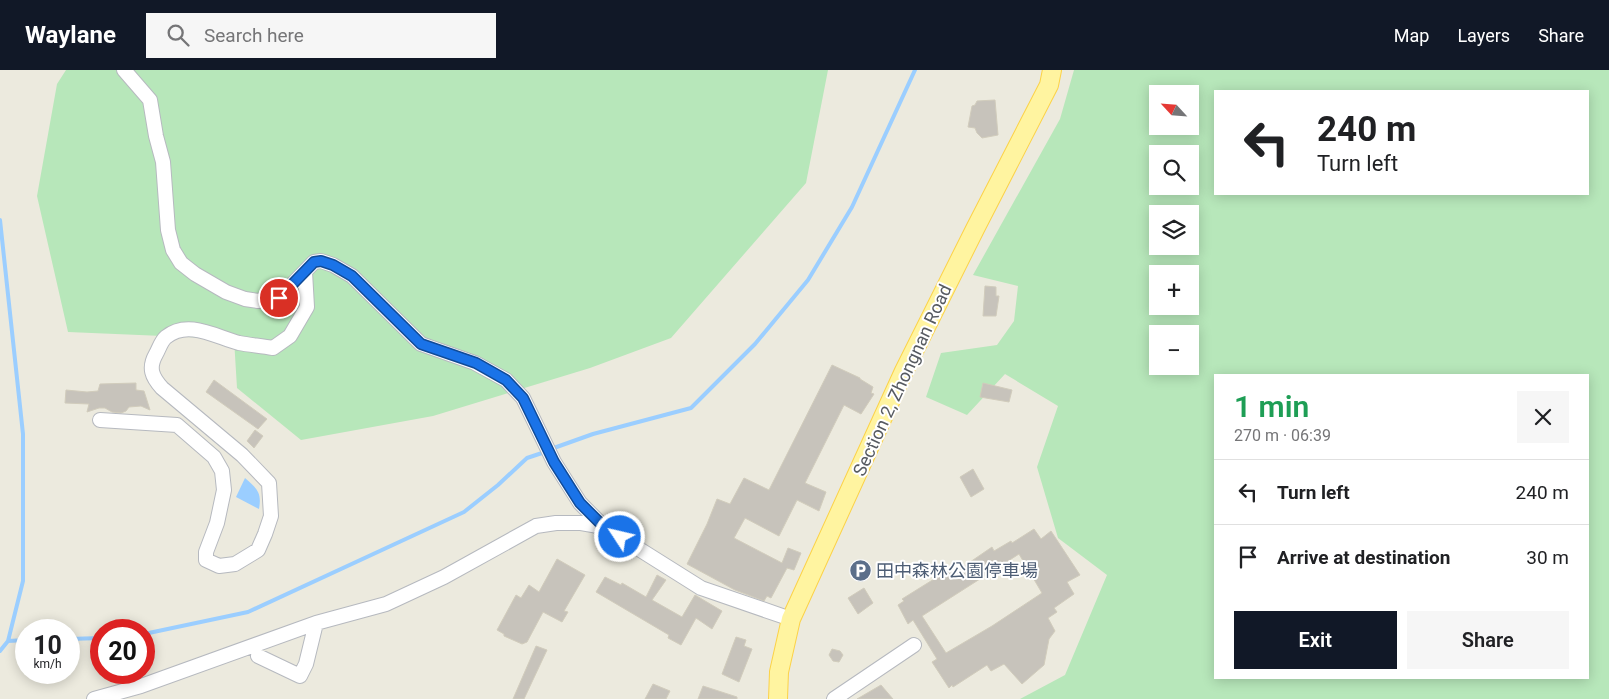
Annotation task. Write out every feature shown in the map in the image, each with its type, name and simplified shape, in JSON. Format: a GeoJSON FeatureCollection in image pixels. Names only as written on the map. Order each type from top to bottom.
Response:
{"type":"FeatureCollection","features":[{"type":"Feature","properties":{"kind":"main road","name":"Section 2, Zhongnan Road"},"geometry":{"type":"LineString","coordinates":[[778,699],[778,672],[791,619],[904,371],[1049,85],[1052,70]]}},
{"type":"Feature","properties":{"kind":"street"},"geometry":{"type":"LineString","coordinates":[[124,70],[150,100],[156,136],[163,162],[168,230],[173,250],[181,263],[195,274],[226,292],[245,299],[258,301],[279,298],[314,262],[321,261],[333,265],[352,276],[421,344],[476,363],[506,380],[523,398],[554,462],[580,503],[604,527],[701,588],[791,619]]}},
{"type":"Feature","properties":{"kind":"street"},"geometry":{"type":"LineString","coordinates":[[100,420],[177,425],[214,458],[222,471],[224,490],[217,524],[206,552],[206,560],[219,566],[235,564],[258,550],[271,516],[269,483],[242,455],[162,388],[153,378],[154,357],[164,338],[173,333],[192,328],[239,343],[273,348],[290,336],[306,307],[305,272]]}},
{"type":"Feature","properties":{"kind":"street"},"geometry":{"type":"LineString","coordinates":[[94,699],[140,686],[316,623],[386,604],[444,577],[536,526],[556,523],[581,523],[604,527]]}},
{"type":"Feature","properties":{"kind":"street"},"geometry":{"type":"LineString","coordinates":[[258,656],[300,676],[306,664],[316,623]]}},
{"type":"Feature","properties":{"kind":"street"},"geometry":{"type":"LineString","coordinates":[[834,699],[914,645]]}},
{"type":"Feature","properties":{"kind":"green space"},"geometry":{"type":"Polygon","coordinates":[[[66,70],[828,70],[806,183],[671,338],[590,368],[433,416],[301,440],[237,388],[234,339],[68,332],[37,196],[57,84],[66,70]]]}},
{"type":"Feature","properties":{"kind":"green space"},"geometry":{"type":"Polygon","coordinates":[[[1074,70],[1609,70],[1609,699],[1020,699],[1065,675],[1107,575],[1058,538],[1037,467],[1058,406],[1005,374],[967,415],[926,397],[941,353],[997,345],[1014,321],[1018,286],[973,275],[1060,119],[1074,70]]]}},
{"type":"Feature","properties":{"kind":"water"},"geometry":{"type":"Polygon","coordinates":[[[245,478],[258,491],[260,499],[259,509],[236,497],[245,478]]]}},
{"type":"Feature","properties":{"kind":"building"},"geometry":{"type":"Polygon","coordinates":[[[995,100],[998,135],[982,138],[975,128],[968,127],[972,106],[977,101],[995,100]]]}},
{"type":"Feature","properties":{"kind":"building"},"geometry":{"type":"Polygon","coordinates":[[[985,286],[996,287],[996,296],[999,296],[996,316],[983,316],[985,286]]]}},
{"type":"Feature","properties":{"kind":"building"},"geometry":{"type":"Polygon","coordinates":[[[832,365],[860,378],[873,387],[871,393],[874,394],[861,414],[844,405],[805,483],[826,492],[819,511],[797,500],[779,536],[745,518],[734,538],[782,563],[788,548],[801,553],[794,570],[787,568],[771,598],[767,596],[764,601],[735,590],[687,564],[717,499],[730,504],[744,478],[769,490],[832,365]]]}},
{"type":"Feature","properties":{"kind":"building"},"geometry":{"type":"Polygon","coordinates":[[[214,380],[267,419],[258,429],[206,392],[214,380]]]}},
{"type":"Feature","properties":{"kind":"building"},"geometry":{"type":"Polygon","coordinates":[[[136,383],[136,390],[144,391],[150,410],[141,406],[129,407],[121,413],[112,412],[105,408],[87,412],[89,404],[65,403],[66,390],[98,391],[100,384],[136,383]]]}},
{"type":"Feature","properties":{"kind":"building"},"geometry":{"type":"Polygon","coordinates":[[[983,383],[1012,390],[1009,402],[980,397],[983,383]]]}},
{"type":"Feature","properties":{"kind":"building"},"geometry":{"type":"Polygon","coordinates":[[[255,430],[263,436],[254,448],[247,441],[255,430]]]}},
{"type":"Feature","properties":{"kind":"building"},"geometry":{"type":"Polygon","coordinates":[[[973,469],[984,489],[971,497],[960,477],[973,469]]]}},
{"type":"Feature","properties":{"kind":"building"},"geometry":{"type":"Polygon","coordinates":[[[1034,529],[1041,539],[1051,531],[1080,575],[1067,582],[1074,594],[1054,608],[1057,612],[1048,618],[1055,631],[1049,639],[1044,665],[1022,684],[1004,664],[991,671],[987,665],[949,688],[932,662],[937,659],[913,620],[908,624],[898,605],[904,601],[902,599],[955,566],[957,571],[992,547],[994,551],[1011,541],[1012,543],[1034,529]],[[1019,554],[922,616],[946,653],[1042,593],[1019,554]]]}},
{"type":"Feature","properties":{"kind":"building"},"geometry":{"type":"Polygon","coordinates":[[[557,559],[585,575],[564,611],[568,612],[562,622],[543,612],[527,642],[522,644],[504,636],[504,634],[497,630],[516,595],[521,598],[529,585],[539,592],[557,559]]]}},
{"type":"Feature","properties":{"kind":"building"},"geometry":{"type":"Polygon","coordinates":[[[657,575],[666,580],[652,600],[682,617],[695,595],[722,611],[712,629],[696,618],[681,645],[668,638],[669,635],[596,592],[605,577],[621,585],[622,583],[646,597],[657,575]]]}},
{"type":"Feature","properties":{"kind":"building"},"geometry":{"type":"Polygon","coordinates":[[[864,588],[873,603],[858,614],[848,598],[864,588]]]}},
{"type":"Feature","properties":{"kind":"building"},"geometry":{"type":"Polygon","coordinates":[[[736,637],[746,640],[744,646],[752,649],[739,682],[722,674],[736,637]]]}},
{"type":"Feature","properties":{"kind":"building"},"geometry":{"type":"Polygon","coordinates":[[[536,646],[547,650],[524,699],[513,699],[536,646]]]}},
{"type":"Feature","properties":{"kind":"building"},"geometry":{"type":"Polygon","coordinates":[[[832,649],[840,651],[843,655],[839,662],[833,661],[829,655],[832,649]]]}},
{"type":"Feature","properties":{"kind":"building"},"geometry":{"type":"Polygon","coordinates":[[[653,684],[670,691],[666,699],[645,699],[653,684]]]}},
{"type":"Feature","properties":{"kind":"building"},"geometry":{"type":"Polygon","coordinates":[[[881,685],[893,699],[857,699],[881,685]]]}},
{"type":"Feature","properties":{"kind":"building"},"geometry":{"type":"Polygon","coordinates":[[[703,686],[737,697],[737,699],[698,699],[703,686]]]}},
{"type":"Feature","properties":{"kind":"waterway"},"geometry":{"type":"LineString","coordinates":[[551,449],[593,434],[691,408],[755,344],[808,280],[852,207],[915,70]]}},
{"type":"Feature","properties":{"kind":"waterway"},"geometry":{"type":"LineString","coordinates":[[0,220],[23,434],[23,581],[8,641],[0,651]]}},
{"type":"Feature","properties":{"kind":"waterway"},"geometry":{"type":"LineString","coordinates":[[155,632],[248,612],[464,512],[498,485],[527,458],[545,452]]}},
{"type":"Feature","properties":{"kind":"waterway"},"geometry":{"type":"LineString","coordinates":[[80,639],[90,638]]}},
{"type":"Feature","properties":{"kind":"waterway"},"geometry":{"type":"LineString","coordinates":[[8,641],[15,641]]}},
{"type":"Feature","properties":{"kind":"place","name":"田中森林公園停車場"},"geometry":{"type":"Point","coordinates":[860,570]}},
{"type":"Feature","properties":{"kind":"route"},"geometry":{"type":"LineString","coordinates":[[279,298],[314,262],[321,261],[333,265],[352,276],[421,344],[476,363],[506,380],[523,398],[554,462],[580,503],[604,527],[620,537]]}}]}
